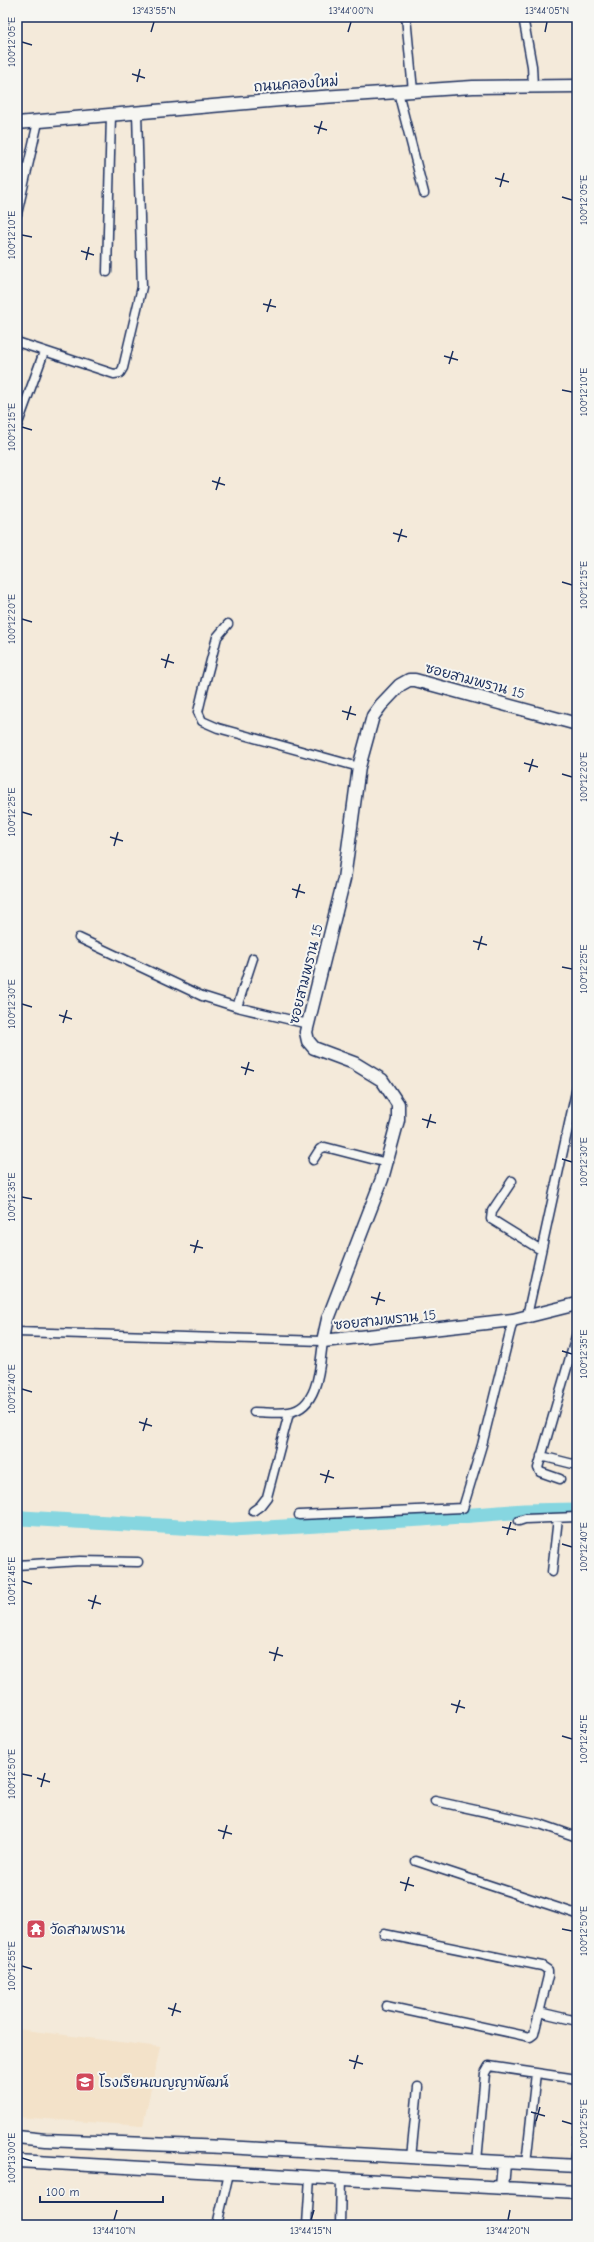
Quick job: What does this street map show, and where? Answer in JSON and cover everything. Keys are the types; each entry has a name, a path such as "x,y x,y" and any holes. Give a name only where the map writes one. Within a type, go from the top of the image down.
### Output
{"street":[{"path":"406,17 413,91"},
{"path":"523,17 532,66 533,81"},
{"name":"ถนนคลองใหม่","path":"17,123 292,99 472,87 533,81 577,86"},
{"path":"398,92 424,193"},
{"path":"17,342 114,374 120,373 123,368 142,287 137,113"},
{"path":"107,272 111,116"},
{"path":"17,214 38,122"},
{"path":"17,426 44,352"},
{"path":"228,624 219,633 213,653 198,712 202,721 218,728 359,767"},
{"name":"ซอยสามพราน 15","path":"577,724 409,680 400,685 373,716 359,767 344,879 306,1032 308,1041 314,1048 354,1063 368,1070 382,1080 398,1104 398,1120 382,1179 328,1319 323,1341 513,1320 577,1304"},
{"path":"79,938 186,990 237,1007 308,1024"},
{"path":"237,1007 253,958"},
{"path":"527,1316 577,1087"},
{"path":"313,1160 320,1150 325,1147 387,1163"},
{"path":"512,1181 492,1211 491,1219 541,1250"},
{"path":"299,1515 463,1508 482,1445 513,1320"},
{"path":"17,1332 323,1341 319,1372 311,1396 296,1410 288,1412 254,1412"},
{"path":"560,1479 540,1472 538,1468 577,1334"},
{"path":"253,1511 260,1506 267,1497 288,1412"},
{"path":"541,1456 573,1464 577,1462"},
{"path":"518,1521 525,1519 577,1517"},
{"path":"552,1572 558,1518"},
{"path":"17,1565 80,1561 138,1562"},
{"path":"434,1801 540,1824 577,1837"},
{"path":"416,1861 577,1914"},
{"path":"384,1934 542,1966 548,1970 548,1976 534,2034 526,2036 386,2006"},
{"path":"539,2012 577,2021"},
{"path":"476,2161 487,2068 577,2079"},
{"path":"526,2164 536,2073"},
{"path":"410,2158 418,2087"},
{"path":"17,2137 45,2140 226,2147 576,2166 577,2138"},
{"path":"17,2161 229,2174 341,2178 577,2192"},
{"path":"502,2188 504,2163"},
{"path":"217,2225 229,2174"},
{"path":"307,2225 310,2177"},
{"path":"340,2225 341,2178"}],"shaded area":[{"name":"โรงเรียนเบญญาพัฒน์","path":"17,2029 160,2047 143,2126 17,2117"}],"waterway":[{"path":"17,1520 22,1518 232,1530 422,1519 524,1511 577,1510"}],"place":[{"name":"วัดสามพราน","path":"36,1929"},
{"name":"โรงเรียนเบญญาพัฒน์","path":"85,2082"}]}
